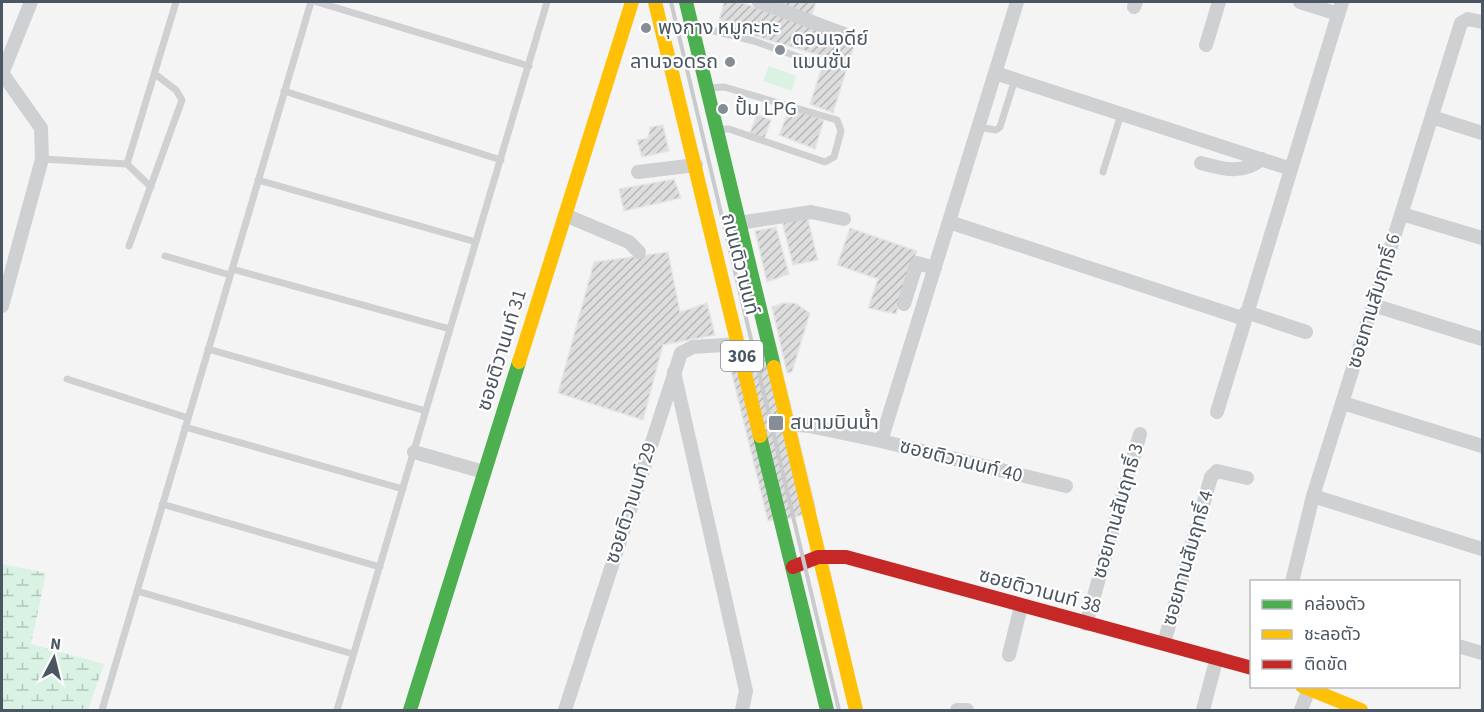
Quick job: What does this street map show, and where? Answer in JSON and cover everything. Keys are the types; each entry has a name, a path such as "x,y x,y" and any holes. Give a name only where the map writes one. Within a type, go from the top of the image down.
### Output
{"main road":[{"name":"ซอยติวานนท์ 31","path":"410,711 632,2"},
{"name":"ถนนติวานนท์","path":"656,2 827,711"},
{"name":"ถนนติวานนท์","path":"686,2 856,711"},
{"path":"793,567 818,557"},
{"name":"ซอยติวานนท์ 38","path":"818,557 846,557 1250,668"},
{"path":"1306,688 1361,711"}],"street":[{"path":"2,306 42,159 41,128 2,73 31,2"},
{"path":"759,2 844,33"},
{"path":"881,441 1017,2"},
{"path":"1206,45 1219,2"},
{"path":"1217,412 1340,8 1300,2"},
{"name":"ซอยทานสัมฤทธิ์ 6","path":"1293,580 1313,496 1461,23 1468,19 1482,22"},
{"path":"995,73 1291,169"},
{"path":"1432,117 1482,133"},
{"path":"1201,163 1239,170 1253,167 1262,159"},
{"path":"638,172 696,165"},
{"path":"740,223 811,212 844,219"},
{"path":"1402,214 1482,238"},
{"path":"565,215 629,242 639,252"},
{"path":"949,222 1306,332"},
{"path":"904,304 917,263 935,268"},
{"path":"1373,305 1482,339"},
{"name":"ซอยติวานนท์ 29","path":"565,711 681,354 686,349 739,344"},
{"path":"674,370 746,691 742,711"},
{"path":"1343,403 1482,446"},
{"name":"ซอยติวานนท์ 40","path":"786,424 809,426 881,441 1066,486"},
{"name":"ซอยทานสัมฤทธิ์ 3","path":"1086,624 1140,434"},
{"path":"414,452 484,472"},
{"name":"ซอยทานสัมฤทธิ์ 4","path":"1164,644 1211,477 1217,471 1246,478"},
{"path":"1313,496 1482,549"},
{"path":"1009,655 1021,606"},
{"path":"1460,647 1482,653"},
{"path":"1203,711 1217,657"},
{"path":"1301,711 1306,688"},
{"path":"957,711 967,711"}],"lane":[{"path":"127,164 176,2"},
{"path":"102,711 311,2"},
{"path":"317,2 529,66"},
{"path":"337,711 547,2"},
{"path":"692,25 754,41 810,62"},
{"path":"129,246 182,100 176,90 155,74"},
{"path":"978,127 996,130 1000,127 1015,79"},
{"path":"707,88 724,87 837,120 841,131 834,157 825,162 729,129 717,129"},
{"path":"284,91 501,160"},
{"path":"1103,171 1121,114"},
{"path":"42,159 127,164 151,186"},
{"path":"258,180 476,242"},
{"path":"165,256 450,329"},
{"path":"208,349 426,411"},
{"path":"67,379 188,418"},
{"path":"185,427 403,489"},
{"path":"162,504 380,567"},
{"path":"137,591 353,654"}],"green space":[{"path":"769,66 796,76 792,91 763,81"},
{"path":"2,564 46,573 31,644 104,664 88,710 2,710"}],"building":[{"name":"ดอนเจดีย์ แมนชั่น","path":"724,2 740,2 855,43 833,113 810,104 825,57 718,25"},
{"path":"782,2 816,2 811,17 781,4"},
{"path":"790,107 824,120 815,149 779,135"},
{"path":"757,114 771,120 764,140 749,135"},
{"path":"663,125 669,151 642,157 637,140 648,138 650,127"},
{"path":"674,179 681,198 624,211 619,189"},
{"path":"807,216 818,260 793,265 782,221"},
{"path":"776,227 789,274 767,282 755,231"},
{"path":"850,228 917,251 896,314 868,308 878,279 837,265"},
{"path":"668,252 680,312 707,303 715,335 663,345 643,420 558,393 594,262"},
{"path":"783,303 795,303 810,313 792,372 787,373 772,307"},
{"name":"สนามบินน้ำ","path":"775,342 816,510 793,518 768,521 727,354 752,344"}],"railway":[{"path":"671,2 839,710"}],"traffic: fast":[{"path":"686,2 774,367"},
{"path":"410,710 519,362"},
{"path":"760,436 827,710"}],"traffic: slow":[{"path":"519,362 632,2"},
{"path":"655,2 760,436"},
{"path":"774,367 856,710"},
{"path":"1307,688 1361,710"}],"traffic: jam":[{"path":"793,567 818,557 846,557 1250,667"}],"place":[{"name":"พุงกาง หมูกะทะ","path":"646,28"},
{"name":"ดอนเจดีย์ แมนชั่น","path":"780,50"},
{"name":"ลานจอดรถ","path":"730,62"},
{"name":"ปั้ม LPG","path":"723,109"},
{"name":"สนามบินน้ำ","path":"776,423"}]}
